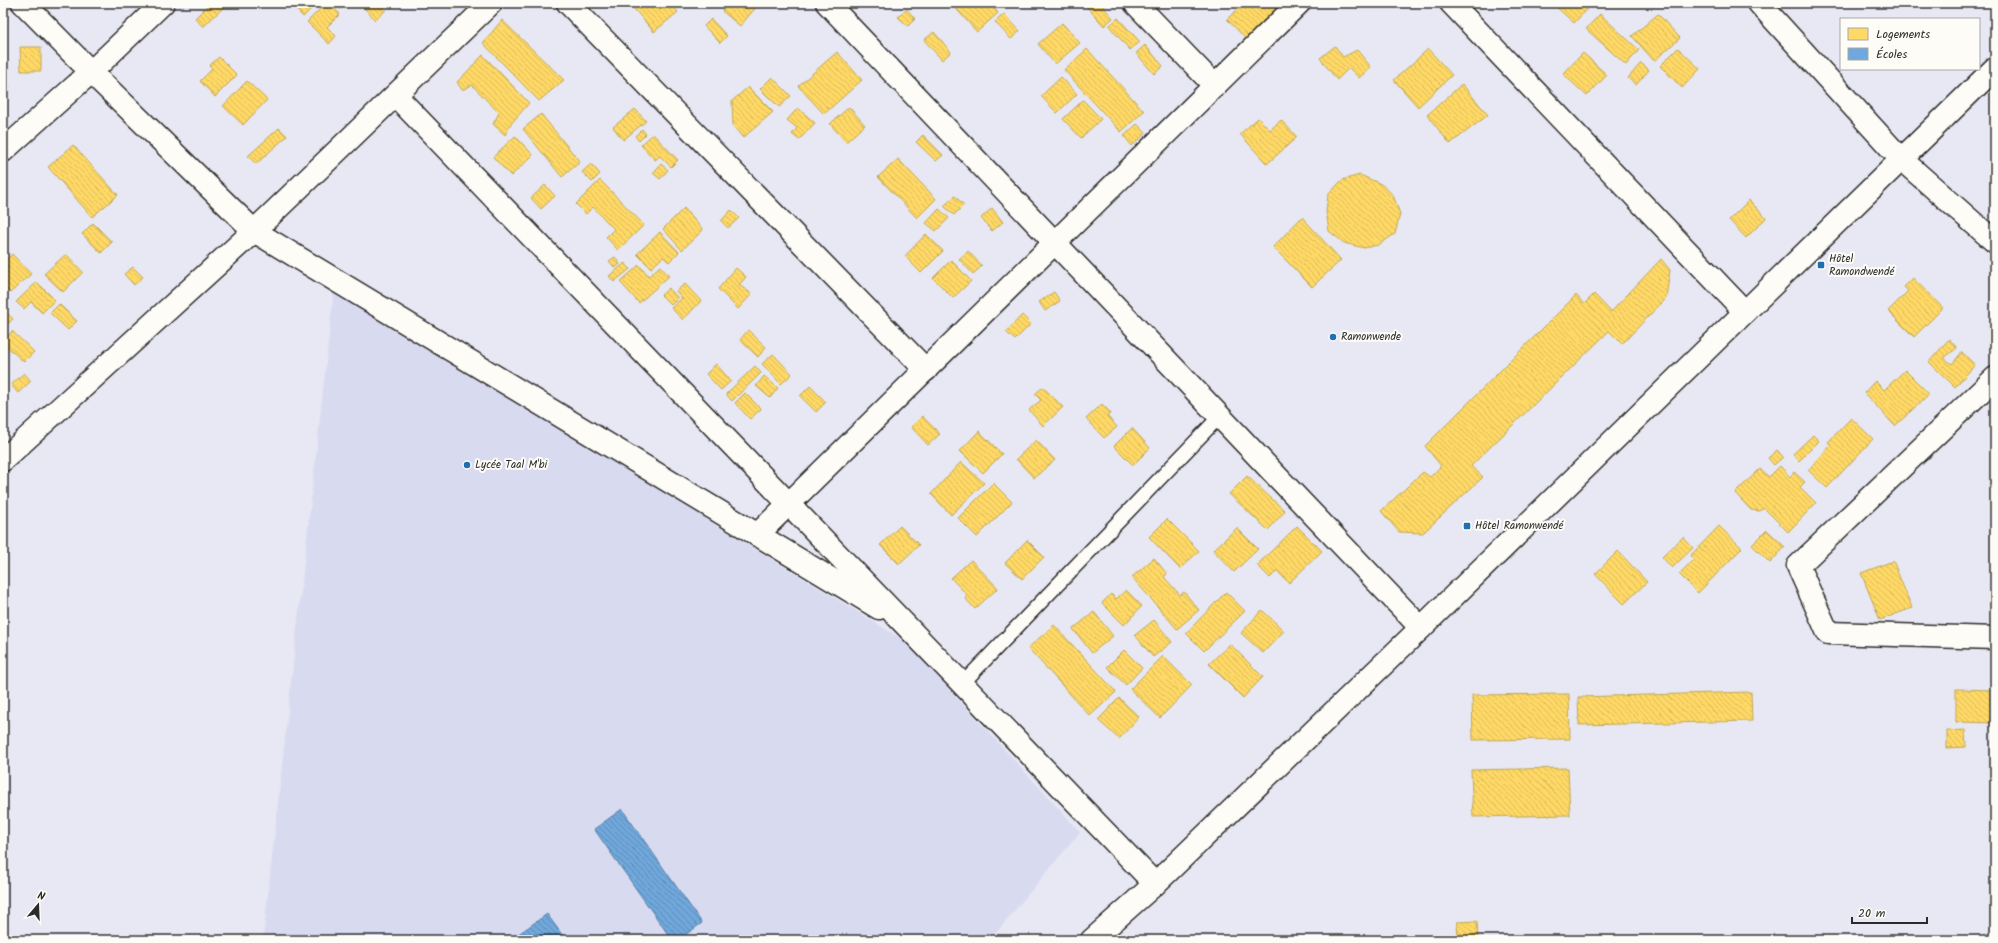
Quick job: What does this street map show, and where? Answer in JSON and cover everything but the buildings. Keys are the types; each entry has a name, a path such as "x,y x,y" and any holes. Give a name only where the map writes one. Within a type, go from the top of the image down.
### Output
{"street":[{"path":"23,3 91,72 254,231 904,623"},
{"path":"3,151 91,72 163,3"},
{"path":"3,460 254,231 491,3"},
{"path":"568,3 926,370"},
{"path":"827,3 1421,628"},
{"path":"1135,3 1215,86"},
{"path":"758,535 1299,3"},
{"path":"1450,3 1745,312"},
{"path":"1759,3 1901,159 1995,242"},
{"path":"1092,940 1155,884 1421,628 1995,68"},
{"path":"396,96 1155,884"},
{"path":"1995,378 1798,566 1828,633 1995,638"}],"lane":[{"path":"962,684 1220,416"}],"shaded area":[{"name":"Lycée Taal M'bi","path":"334,290 905,641 1080,832 990,940 263,940"}],"place":[{"name":"Hôtel Ramondwendé","path":"1821,265"},
{"name":"Ramonwende","path":"1333,337"},
{"name":"Lycée Taal M'bi","path":"467,465"},
{"name":"Hôtel Ramonwendé","path":"1467,526"}]}
